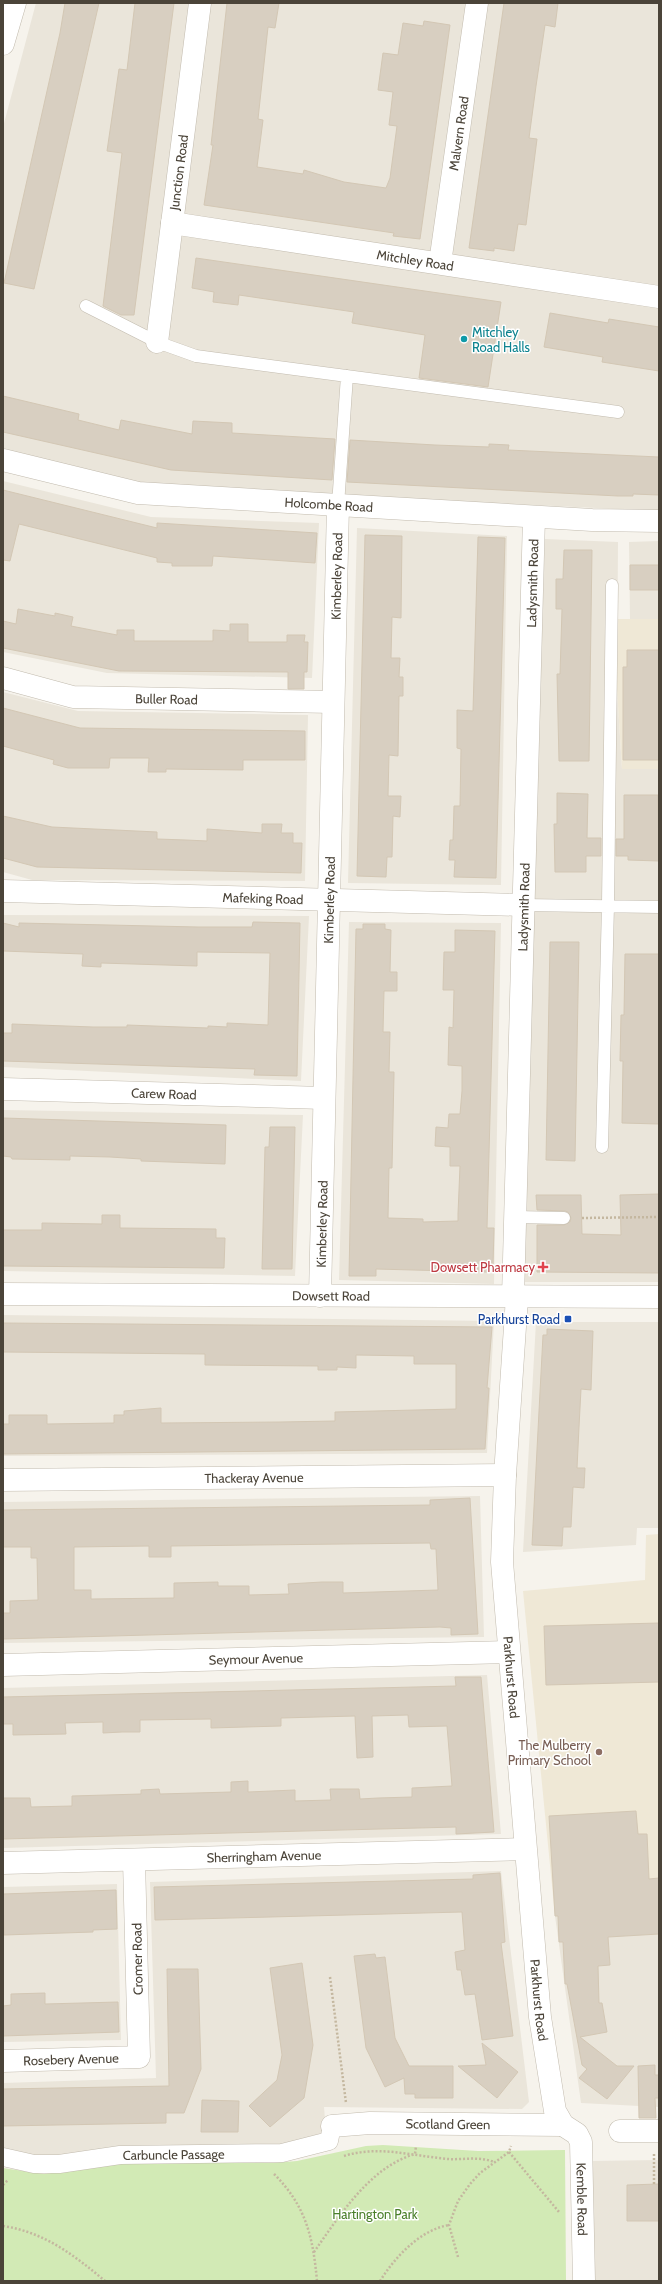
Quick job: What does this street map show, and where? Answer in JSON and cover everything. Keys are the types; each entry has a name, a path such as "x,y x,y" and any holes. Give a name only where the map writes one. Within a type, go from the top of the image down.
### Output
{"street":[{"path":"3,44 15,3"},
{"name":"Junction Road","path":"157,342 200,3"},
{"name":"Malvern Road","path":"440,263 477,3"},
{"name":"Mitchley Road","path":"172,223 659,297"},
{"name":"Holcombe Road","path":"3,460 138,493 534,517 659,521"},
{"name":"Kimberley Road","path":"320,1296 338,505"},
{"name":"Ladysmith Road","path":"515,1297 515,1217 534,517"},
{"name":"Buller Road","path":"3,678 73,697 333,702"},
{"name":"Mafeking Road","path":"3,892 523,905"},
{"name":"Carew Road","path":"3,1089 324,1098"},
{"name":"Dowsett Road","path":"3,1294 659,1297"},
{"name":"Parkhurst Road","path":"515,1297 501,1542 525,1849 540,2017 555,2111 563,2125"},
{"name":"Thackeray Avenue","path":"3,1480 505,1475"},
{"name":"Seymour Avenue","path":"3,1665 509,1652"},
{"name":"Sherringham Avenue","path":"3,1863 525,1849"},
{"name":"Cromer Road","path":"134,1860 139,2057"},
{"name":"Rosebery Avenue","path":"3,2061 139,2057"},
{"name":"Scotland Green","path":"340,2126 563,2125"},
{"name":"Kemble Road","path":"563,2125 577,2134 581,2142 584,2281"},
{"name":"Carbuncle Passage","path":"3,2157 44,2165 134,2154 256,2155 282,2153 329,2141 340,2126"},
{"path":"620,2131 657,2131"}],"lane":[{"path":"86,306 157,342 196,356 618,412"},
{"path":"338,505 347,376"},
{"path":"602,1147 608,905 612,585"},
{"path":"523,905 608,905 659,907"},
{"path":"515,1217 564,1218"}],"path":[{"path":"564,1218 659,1217"},
{"path":"330,1977 340,2126"},
{"path":"654,2184 657,2131"},
{"path":"415,2154 416,2141"},
{"path":"458,2258 449,2225 458,2201 470,2184 494,2162 509,2152 511,2145"},
{"path":"339,2158 366,2152 415,2154 447,2158 486,2159 494,2162"},
{"path":"509,2152 560,2213 564,2215"},
{"path":"314,2252 337,2218 362,2190 393,2163 415,2154"},
{"path":"256,2155 290,2192 300,2206 314,2252 317,2281"},
{"path":"269,2170 278,2170"},
{"path":"380,2281 410,2245 430,2232 449,2225"},
{"path":"3,2226 28,2230 51,2241 105,2281"}],"shaded area":[{"path":"36,3 659,3 659,511 135,486 3,451 3,127"},
{"path":"3,481 151,517 319,523 312,678 107,673 3,652"},
{"path":"357,528 507,536 501,885 348,883"},
{"path":"545,539 618,542 617,689 622,769 659,769 659,1282 521,1282"},
{"path":"659,541 659,619 630,619 629,542"},
{"path":"618,619 659,619 659,769 622,769 617,689"},
{"path":"3,692 78,711 308,715 305,881 32,880 3,872"},
{"path":"3,915 309,916 301,1081 3,1067"},
{"path":"349,922 501,923 494,1284 339,1280"},
{"path":"3,1110 303,1115 295,1276 3,1271"},
{"path":"3,1315 494,1321 487,1453 3,1456"},
{"path":"536,1322 659,1322 659,1528 637,1528 636,1545 523,1552"},
{"path":"480,1496 484,1637 3,1643 3,1502"},
{"name":"The Mulberry Primary School","path":"659,1534 659,1934 642,1935 641,1930 605,1913 555,1916 523,1591 645,1580 646,1535"},
{"path":"487,1675 501,1834 3,1848 3,1688"},
{"path":"501,1871 529,2102 522,2109 324,2107 326,2131 292,2144 42,2159 3,2149 3,2083 156,2078 150,1882"},
{"path":"117,1884 121,2040 3,2042 3,1887"},
{"path":"606,1913 641,1930 642,1935 659,1934 659,2107 581,2103 555,1916"},
{"path":"659,2160 659,2281 590,2281 590,2161"}],"green space":[{"name":"Hartington Park","path":"383,2145 478,2151 565,2150 566,2281 3,2281 3,2168 44,2174 135,2162 273,2163 297,2161 366,2146"}],"building":[{"path":"65,3 99,3 34,289 4,283 60,33"},
{"path":"135,3 174,3 134,315 121,315 103,306 122,153 107,151 119,69 127,70"},
{"path":"227,3 279,3 275,28 268,27 258,119 263,120 257,167 303,174 304,170 344,182 386,188 390,178 397,126 389,125 393,92 378,90 383,53 398,55 403,23 423,26 424,21 450,25 420,239 393,236 394,233 204,205 213,145 211,145"},
{"path":"504,3 558,3 555,27 545,25 536,86 529,138 537,139 526,225 518,224 514,251 494,248 494,251 469,248"},
{"path":"196,258 501,302 488,387 419,378 425,335 352,323 354,312 239,295 238,305 213,302 214,292 192,288"},
{"path":"550,313 608,323 609,319 659,327 659,371 602,362 603,357 544,347"},
{"path":"3,396 79,414 78,420 119,430 121,420 192,434 193,421 232,423 232,433 335,439 332,480 171,470 3,432"},
{"path":"350,440 489,447 489,444 509,445 508,450 659,457 659,495 633,494 633,496 618,496 347,482"},
{"path":"3,490 157,528 157,523 317,533 315,563 213,556 212,566 172,566 172,563 157,562 157,558 19,524 10,561 3,560"},
{"path":"365,535 402,536 401,618 392,617 391,658 400,658 399,677 403,677 403,696 399,696 398,756 389,755 388,796 401,796 400,817 393,816 392,857 387,857 386,877 357,876"},
{"path":"478,537 505,538 496,878 454,877 455,860 449,860 450,840 453,840 454,806 460,806 461,749 457,748 457,710 473,711"},
{"path":"564,550 592,550 589,761 559,761 557,674 560,674 562,609 556,609 556,579 563,579"},
{"path":"630,565 659,565 659,590 630,590"},
{"path":"18,609 55,616 55,613 73,617 71,626 117,635 117,630 134,630 134,641 213,641 213,630 230,631 230,624 248,624 248,642 287,642 287,635 305,635 304,642 308,642 307,672 304,672 304,689 288,689 288,672 119,671 3,648 3,621 16,624"},
{"path":"627,650 659,650 659,760 623,760 623,667 627,667"},
{"path":"3,708 80,728 305,731 305,760 243,760 243,770 166,769 166,772 148,772 149,758 110,758 109,768 68,768 53,764 54,760 3,746"},
{"path":"557,793 588,794 587,838 601,838 601,856 586,856 586,872 555,872 554,824 557,824"},
{"path":"624,795 658,795 659,861 628,860 628,856 616,856 616,839 624,839"},
{"path":"3,816 52,827 157,832 157,839 207,841 207,829 262,833 262,824 282,824 281,833 293,833 293,843 302,843 301,873 37,867 3,858"},
{"path":"253,922 300,923 297,1076 254,1075 255,1069 3,1061 3,1033 12,1033 12,1024 93,1027 127,1027 127,1025 208,1028 208,1026 227,1027 227,1023 268,1025 270,953 197,952 197,966 101,963 101,967 82,966 83,954 3,951 3,923 19,927 19,923 252,927"},
{"path":"363,924 385,924 385,929 391,930 390,972 397,972 397,991 384,991 383,1032 390,1032 389,1072 394,1072 392,1168 389,1168 388,1218 423,1219 423,1222 458,1221 460,1166 450,1166 450,1147 435,1146 436,1127 448,1128 449,1114 460,1114 462,1091 462,1066 448,1065 449,1027 453,1028 454,990 443,990 444,952 455,952 455,930 495,931 487,1228 494,1228 493,1266 487,1272 376,1269 376,1276 349,1276 356,929 363,929"},
{"path":"550,942 579,942 575,1161 546,1160"},
{"path":"625,954 659,954 659,1124 622,1123 623,1061 620,1061 621,1015 624,1015"},
{"path":"3,1118 226,1125 225,1164 141,1161 141,1159 70,1156 70,1160 12,1159 11,1157 3,1156"},
{"path":"270,1127 295,1127 292,1269 262,1269 265,1147 269,1147"},
{"path":"659,1194 659,1273 537,1272 537,1225 564,1225 570,1222 571,1218 568,1212 565,1211 537,1210 536,1195 581,1195 582,1234 621,1235 620,1195"},
{"path":"102,1215 120,1215 120,1228 216,1229 216,1238 225,1238 224,1268 3,1266 3,1230 42,1230 42,1223 102,1224"},
{"path":"3,1323 492,1327 487,1388 489,1388 485,1449 3,1454 3,1424 9,1424 9,1415 47,1415 47,1424 114,1423 114,1415 124,1415 124,1411 161,1408 161,1423 280,1422 335,1421 335,1412 456,1409 456,1364 414,1364 414,1356 356,1355 356,1368 337,1367 337,1370 318,1370 318,1366 205,1365 205,1354 3,1352"},
{"path":"547,1329 593,1331 591,1390 581,1389 577,1468 585,1468 584,1488 573,1487 571,1527 563,1527 562,1546 532,1545 543,1335 547,1335"},
{"path":"470,1498 478,1634 451,1635 451,1628 440,1627 3,1639 3,1613 10,1613 10,1601 38,1600 37,1558 31,1558 31,1547 3,1547 3,1510 430,1505 430,1500","holes":["430,1543 431,1549 436,1549 438,1590 343,1593 343,1582 322,1582 288,1584 289,1594 249,1595 249,1586 218,1586 218,1582 174,1583 174,1598 91,1599 91,1590 74,1590 74,1547 149,1546 149,1557 171,1557 171,1546"]},
{"path":"659,1623 659,1682 546,1685 544,1626"},
{"path":"455,1677 481,1677 494,1832 456,1834 456,1827 3,1839 3,1798 30,1798 31,1807 72,1806 72,1796 141,1794 141,1790 159,1789 160,1794 231,1792 231,1782 248,1781 248,1792 295,1790 295,1801 331,1800 330,1789 359,1789 360,1799 412,1797 412,1788 452,1786 447,1726 409,1727 408,1715 372,1716 373,1757 357,1758 355,1716 281,1718 281,1726 211,1728 211,1719 140,1720 140,1732 103,1733 103,1722 65,1723 66,1734 13,1735 13,1724 3,1724 3,1697 456,1686"},
{"path":"636,1811 638,1834 647,1834 649,1879 659,1878 659,1934 608,1937 610,1965 598,1966 599,2003 602,2003 607,2032 580,2037 617,2066 634,2066 607,2099 579,2078 587,2069 582,2065 567,1984 565,1984 563,1942 559,1942 558,1916 555,1916 549,1816"},
{"path":"500,1873 505,1942 501,1943 513,2036 482,2040 475,1994 465,1995 461,1970 457,1970 455,1952 465,1950 462,1912 155,1920 154,1887 473,1879 473,1875"},
{"path":"116,1890 117,1929 93,1930 93,1932 4,1935 3,1894"},
{"path":"375,1954 376,1958 385,1957 395,2038 409,2066 453,2066 453,2098 415,2098 415,2094 405,2094 404,2078 385,2087 366,2048 354,1956"},
{"path":"302,1963 313,2045 304,2098 270,2127 249,2106 277,2080 282,2055 270,1968"},
{"path":"167,1969 198,1969 201,2069 184,2113 166,2113 166,2123 3,2126 3,2089 169,2086"},
{"path":"45,1993 45,2004 118,2002 119,2032 3,2036 3,2006 11,2005 11,1994"},
{"path":"482,2043 518,2072 497,2098 458,2066 486,2065"},
{"path":"655,2065 655,2075 659,2075 659,2098 655,2098 656,2118 639,2118 638,2066"},
{"path":"202,2100 239,2101 238,2132 201,2132"},
{"path":"659,2184 659,2221 627,2221 627,2185"}],"place":[{"name":"Mitchley Road Halls","path":"464,339"},
{"name":"Dowsett Pharmacy","path":"543,1267"},
{"name":"Parkhurst Road","path":"568,1319"},
{"name":"The Mulberry Primary School","path":"599,1752"}]}
